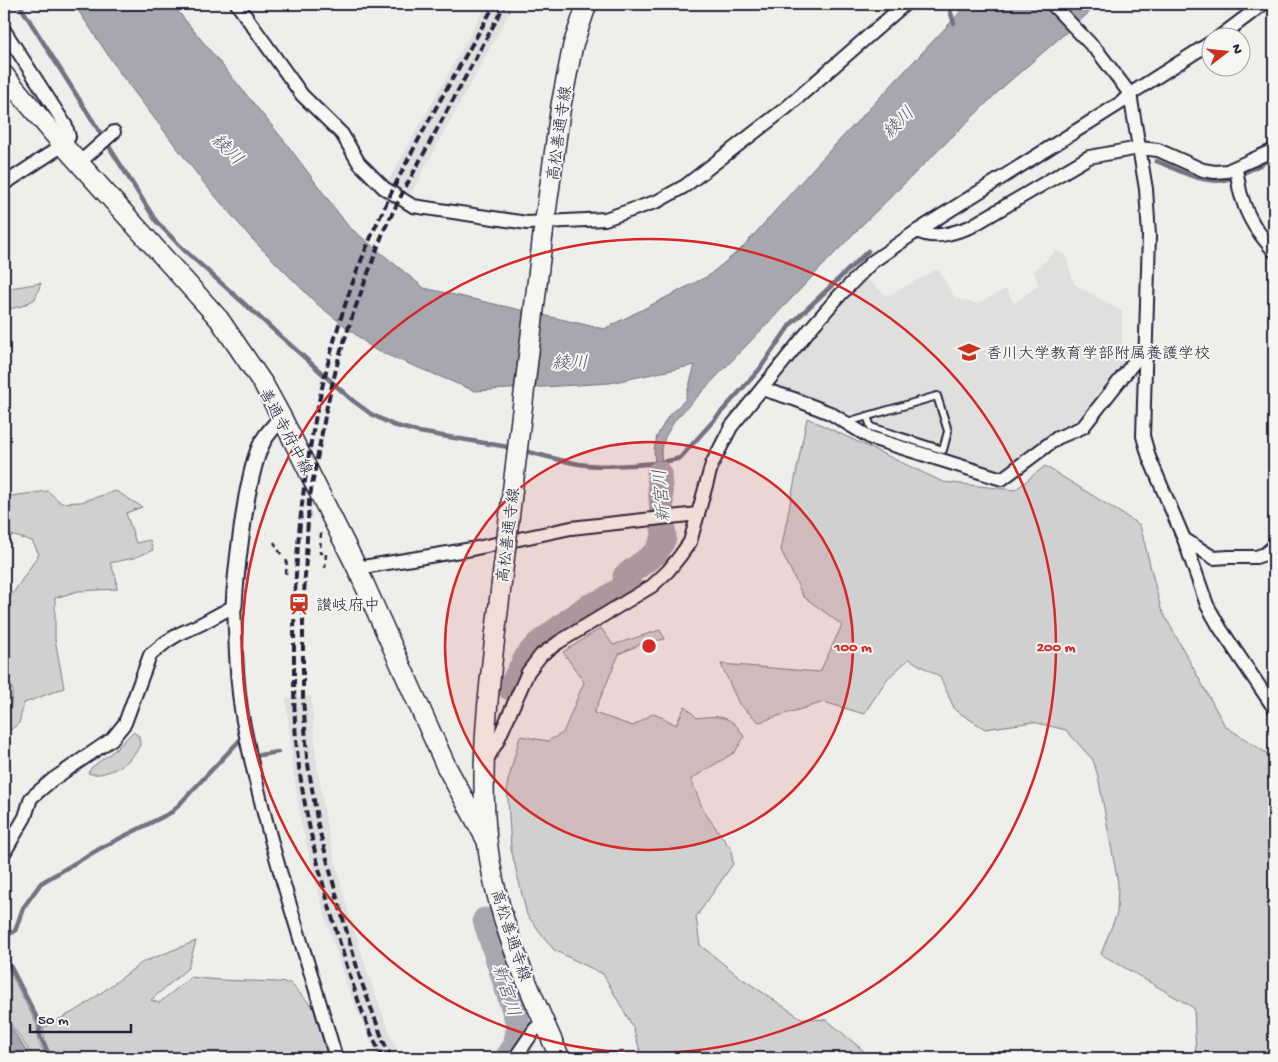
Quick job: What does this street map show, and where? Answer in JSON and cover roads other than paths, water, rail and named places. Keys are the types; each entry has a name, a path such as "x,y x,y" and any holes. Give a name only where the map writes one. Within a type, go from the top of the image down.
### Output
{"main road":[{"name":"高松善通寺線","path":"560,1058 518,960 493,876 487,841 483,767 501,587 544,228 562,97 573,45 586,4"},
{"name":"善通寺府中線","path":"4,75 63,145 219,319 264,385 357,568 451,776 487,841"},
{"path":"451,776 456,779 463,779 474,775 483,767"}],"street":[{"path":"237,4 302,94 342,134 359,163 384,188 413,206 527,223 544,228 605,220 658,201 685,186 786,108 905,4"},
{"path":"1052,4 1099,53 1130,94 1146,189 1149,236 1147,356 1143,436 1149,457 1184,539 1206,605 1274,708"},
{"path":"1231,28 1263,4"},
{"path":"4,30 66,126 69,137 63,145 4,184"},
{"path":"483,767 497,742 528,672 541,655 652,586 668,571 690,542 712,464 730,427 810,329 872,262 917,231 1122,102 1130,94 1200,48"},
{"path":"79,163 107,138"},
{"path":"917,231 927,236 955,233 970,228 1089,157 1139,148 1158,150 1203,170 1237,173 1274,150"},
{"path":"1237,173 1241,196 1248,215 1256,230 1274,251"},
{"path":"762,388 830,413 878,441 913,450 1002,479 1057,438 1082,427 1139,356 1147,356"},
{"path":"282,418 271,428 262,442 252,473 240,537 234,606 238,683 246,738 268,828 336,1058"},
{"path":"357,568 472,549 571,528 698,514"},
{"path":"1184,539 1214,558 1229,556 1256,557 1265,554 1274,546"},
{"path":"4,853 25,817 31,798 52,780 112,739 125,722 150,655 179,634 234,606"},
{"path":"515,1058 535,1029 544,1021"}],"lane":[{"path":"845,423 867,416 937,396 948,431 943,450 871,427 867,416"}],"water":[{"name":"綾川","path":"74,4 172,4 286,143 348,226 424,288 604,329 708,276 742,248 818,163 968,4 1099,4 1003,87 859,228 675,420 665,437 661,451 664,506 658,506 654,450 657,436 669,415 685,400 695,365 610,383 475,391 375,350 317,304 252,239 204,183 122,76"},
{"path":"4,1017 31,1058 4,1058"}],"waterway":[{"path":"19,4 156,221 183,249 352,400 371,414 393,425 419,432 514,448"},
{"path":"946,4 949,7 954,23"},
{"path":"1156,161 1189,175 1215,181 1237,176 1274,158"},
{"path":"521,450 589,465 644,464 680,458 759,370 790,325 868,251"},
{"name":"新宮川","path":"510,688 527,656 538,644 587,607 604,600 629,584 625,576 656,553 664,538 659,473"},
{"path":"4,937 15,931 23,908 41,883 99,849 172,812 239,741 245,753"},
{"path":"254,756 278,752"},
{"name":"新宮川","path":"485,920 519,1026 515,1046 507,1058"},
{"path":"4,954 40,1024 40,1036 50,1058"}],"railway":[{"path":"383,1058 362,1010 335,927 323,886 304,802 298,759 294,696 295,609 301,509 317,410 328,361 342,313 359,266 405,165 495,4"},
{"path":"392,1058 384,1043 360,978 338,901 318,825 307,758 303,697 303,614 309,501 327,406 339,357 384,230 505,4"}],"place":[{"name":"香川大学教育学部附属養護学校","path":"969,352"},
{"name":"讃岐府中","path":"299,604"}]}
